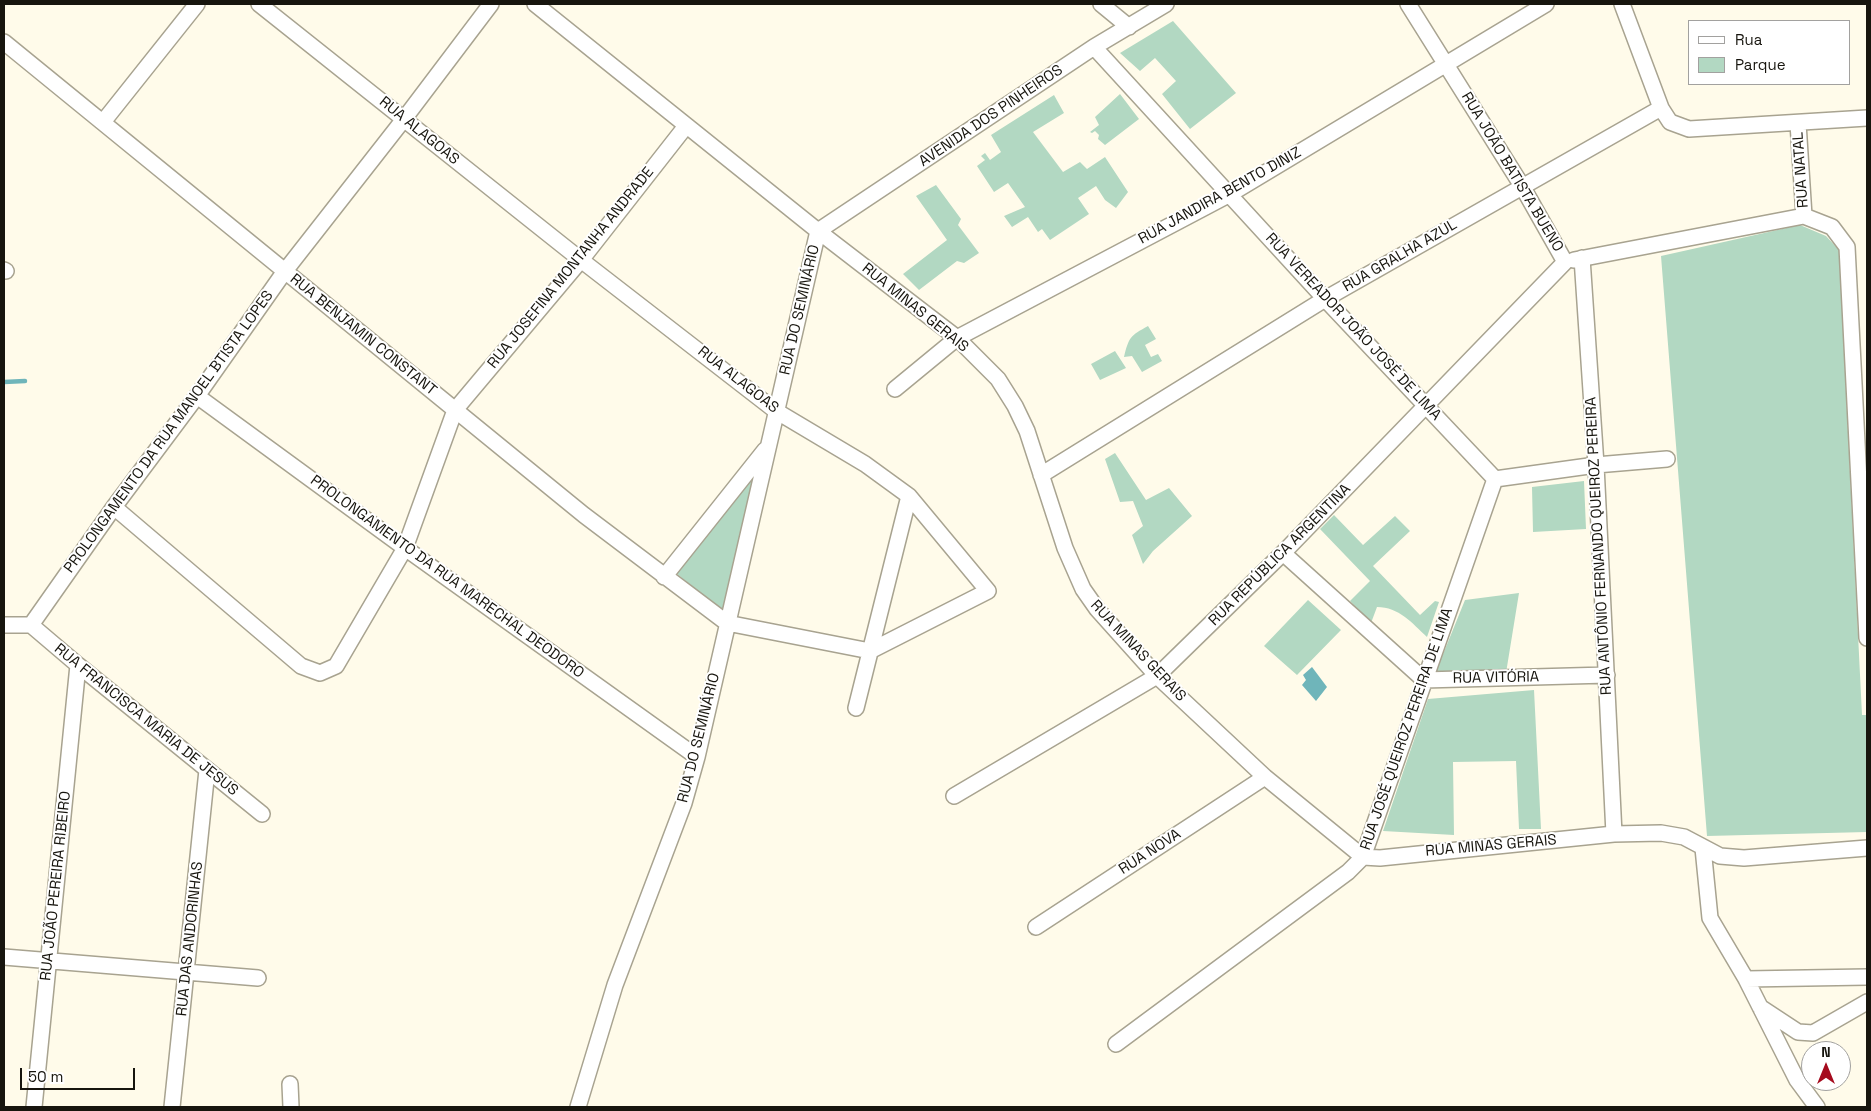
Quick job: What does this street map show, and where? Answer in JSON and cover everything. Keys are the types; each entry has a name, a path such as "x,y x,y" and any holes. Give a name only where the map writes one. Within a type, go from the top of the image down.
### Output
{"street":[{"path":"103,122 197,4"},
{"name":"RUA ALAGOAS","path":"259,4 581,260 776,411 864,464 909,496 988,591 870,651"},
{"name":"PROLONGAMENTO DA RUA MANOEL BTISTA LOPES","path":"31,625 285,271 492,4"},
{"name":"RUA MINAS GERAIS","path":"535,4 818,231 957,338 998,379 1015,406 1027,431 1064,548 1083,589 1097,609 1157,676 1264,777 1363,857 1380,858 1614,834 1661,833 1684,837 1720,856 1744,858 1867,848"},
{"path":"1101,4 1129,27"},
{"name":"AVENIDA DOS PINHEIROS","path":"818,231 1094,47 1166,4"},
{"name":"RUA JOÃO BATISTA BUENO","path":"1408,4 1522,186 1565,262 1804,216"},
{"name":"RUA JANDIRA BENTO DINIZ","path":"895,389 957,338 1230,194 1546,4"},
{"path":"1622,4 1661,108 1670,122 1689,129 1867,118"},
{"name":"RUA BENJAMIN CONSTANT","path":"4,42 584,515 727,623"},
{"name":"RUA VEREADOR JOÃO JOSÉ DE LIMA","path":"1094,47 1495,479"},
{"name":"RUA GRALHA AZUL","path":"1041,475 1325,298 1661,108"},
{"name":"RUA NATAL","path":"1798,123 1804,216"},
{"name":"RUA JOSEFINA MONTANHA ANDRADE","path":"455,410 581,260 686,126"},
{"path":"1804,216 1832,227 1847,247 1862,434 1867,638"},
{"name":"RUA DO SEMINÁRIO","path":"578,1107 615,985 684,804 697,757 818,231"},
{"name":"RUA ANTÔNIO FERNANDO QUEIROZ PEREIRA","path":"1582,258 1596,465 1614,834"},
{"name":"RUA REPÚBLICA ARGENTINA","path":"954,796 1157,676 1283,553 1565,262"},
{"name":"PROLONGAMENTO DA RUA MARECHAL DEODORO","path":"197,396 697,757"},
{"path":"114,507 301,666 320,673 336,666 405,548 455,410"},
{"name":"RUA DO SEMINÁRIO","path":"664,577 768,447"},
{"path":"1495,479 1596,465 1667,459"},
{"name":"RUA JOSÉ QUEIROZ PEREIRA DE LIMA","path":"1116,1044 1348,872 1363,857 1495,479"},
{"path":"856,708 909,496"},
{"path":"1283,553 1424,680"},
{"path":"727,623 870,651"},
{"path":"4,625 31,625"},
{"name":"RUA FRANCISCA MARIA DE JESUS","path":"31,625 262,814"},
{"name":"RUA JOÃO PEREIRA RIBEIRO","path":"34,1107 78,665"},
{"name":"RUA VITÓRIA","path":"1424,680 1606,676"},
{"name":"RUA DAS ANDORINHAS","path":"172,1107 207,770"},
{"name":"RUA NOVA","path":"1036,927 1264,777"},
{"path":"1703,848 1710,918 1746,979 1797,1080 1817,1107"},
{"path":"4,957 258,978"},
{"path":"1746,979 1867,977"},
{"path":"1759,1006 1798,1032 1813,1033 1867,1002"},
{"path":"290,1084 291,1107"}],"green space":[{"path":"1173,21 1236,93 1190,129 1162,94 1176,81 1155,58 1140,71 1120,53"},
{"path":"1120,94 1139,119 1105,145 1098,139 1099,135 1095,131 1090,132 1099,125 1095,117"},
{"path":"1054,95 1064,113 1033,132 1063,172 1080,162 1087,169 1105,157 1128,192 1116,208 1105,200 1096,186 1078,198 1089,214 1050,240 1042,229 1038,232 1028,217 1012,227 1004,216 1025,207 1008,183 994,192 977,166 985,160 981,156 985,153 990,160 1001,152 991,135"},
{"path":"936,185 961,219 958,225 979,253 964,263 957,261 919,290 903,274 947,240 916,196"},
{"path":"1800,225 1826,236 1839,250 1862,715 1867,715 1867,832 1707,836 1661,256"},
{"path":"1148,326 1156,339 1145,345 1151,357 1158,354 1162,361 1142,372 1132,356 1124,357 1131,338"},
{"path":"1115,351 1126,368 1100,380 1091,364"},
{"path":"1115,453 1146,500 1169,488 1192,516 1153,551 1143,564 1132,535 1143,526 1133,501 1120,502 1105,459"},
{"path":"759,466 725,613 676,573"},
{"path":"1584,481 1586,529 1533,532 1532,487"},
{"path":"1334,515 1363,545 1395,516 1410,531 1373,566 1420,615 1435,601 1439,602 1427,637 1405,617 1385,608 1377,607 1371,623 1350,601 1370,581 1320,529"},
{"path":"1519,593 1506,673 1435,674 1465,600"},
{"path":"1308,600 1341,630 1297,675 1264,646"},
{"path":"1534,690 1541,829 1519,829 1516,761 1453,762 1454,835 1383,831 1428,699"}],"water":[{"path":"1312,667 1327,687 1316,701 1302,685 1306,680 1303,675"}],"waterway":[{"path":"4,382 25,381"}]}
